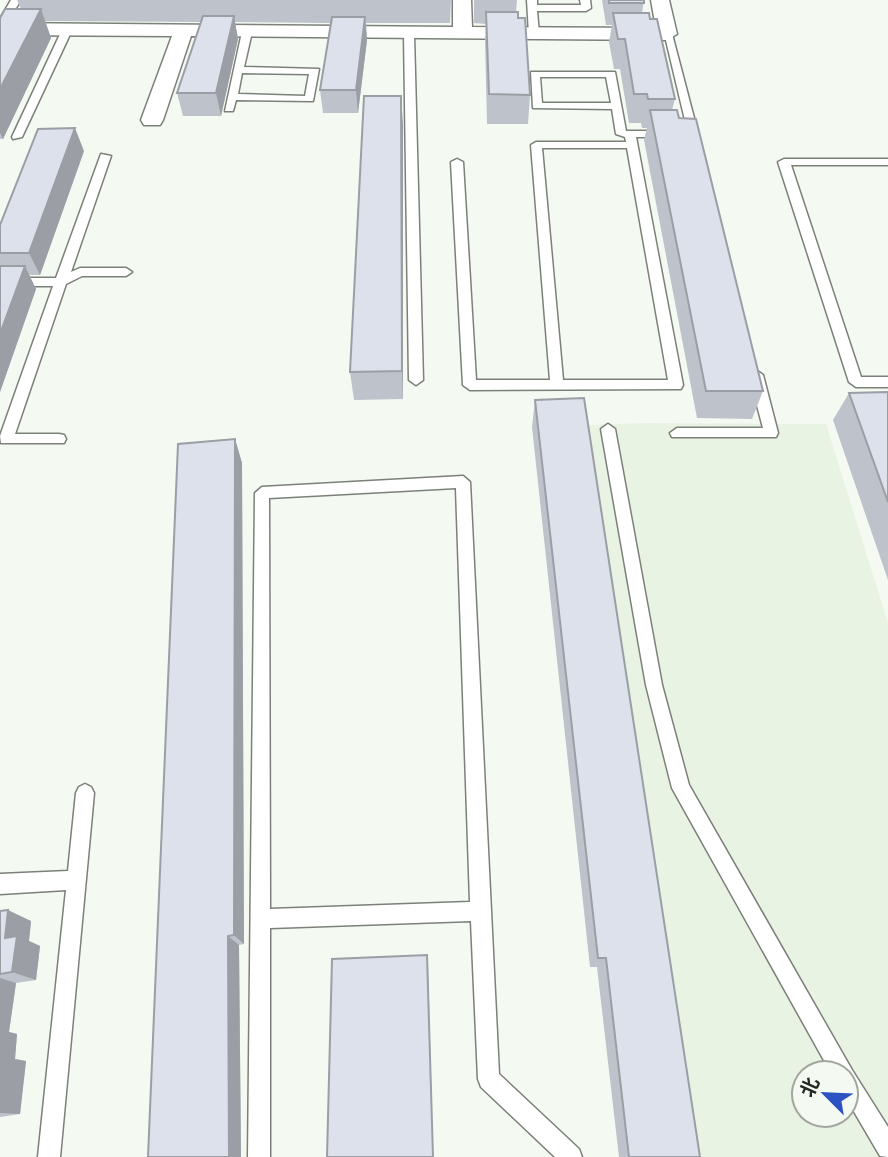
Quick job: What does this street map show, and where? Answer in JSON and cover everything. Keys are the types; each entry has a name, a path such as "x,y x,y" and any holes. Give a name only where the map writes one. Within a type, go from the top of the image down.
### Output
{"street":[{"path":"462,0 463,34"},
{"path":"0,28 183,32 667,34 660,0"},
{"path":"152,120 183,32"}],"lane":[{"path":"534,34 532,4 586,8 585,0"},
{"path":"0,8 14,4"},
{"path":"0,28 14,4"},
{"path":"17,137 67,30"},
{"path":"229,109 247,32"},
{"path":"409,34 416,380"},
{"path":"557,385 536,145 631,140 695,141 667,34"},
{"path":"232,97 309,99 315,71 238,71"},
{"path":"457,162 470,385 676,385 631,140 621,134 617,106 611,74 534,74 537,106 617,106"},
{"path":"59,439 6,439 105,156"},
{"path":"888,162 784,162 856,382 888,382"},
{"path":"0,282 61,282 80,272 126,272"},
{"path":"677,433 771,433 754,368"},
{"path":"608,429 654,685 681,788 835,1059"},
{"path":"259,1157 262,493 463,482 489,1079 570,1157"},
{"path":"48,1157 85,793"},
{"path":"0,884 76,880"},
{"path":"259,919 480,911"},
{"path":"860,1101 888,1148"}],"shaded area":[{"path":"826,424 888,623 888,1157 672,1157 589,425"}],"building":[{"path":"609,0 644,0 644,3 609,3"},
{"path":"5,9 41,9 0,89 0,18"},
{"path":"486,12 518,12 518,18 525,18 530,95 489,94"},
{"path":"613,13 649,13 650,19 657,19 675,99 648,99 647,94 634,94 625,39 618,39"},
{"path":"203,16 234,16 216,93 177,93"},
{"path":"332,17 365,17 356,90 320,90"},
{"path":"364,96 401,96 402,371 350,372"},
{"path":"650,110 677,110 679,118 696,119 763,391 706,391"},
{"path":"75,128 29,253 0,253 0,225 38,129"},
{"path":"0,266 25,266 0,334"},
{"path":"888,392 888,502 849,393"},
{"path":"584,398 700,1157 629,1157 606,958 598,958 535,400"},
{"path":"235,439 234,935 228,936 229,1157 148,1157 178,444"},
{"path":"8,910 5,938 17,936 12,972 0,974 0,911"},
{"path":"427,955 433,1157 327,1157 332,959"}]}
